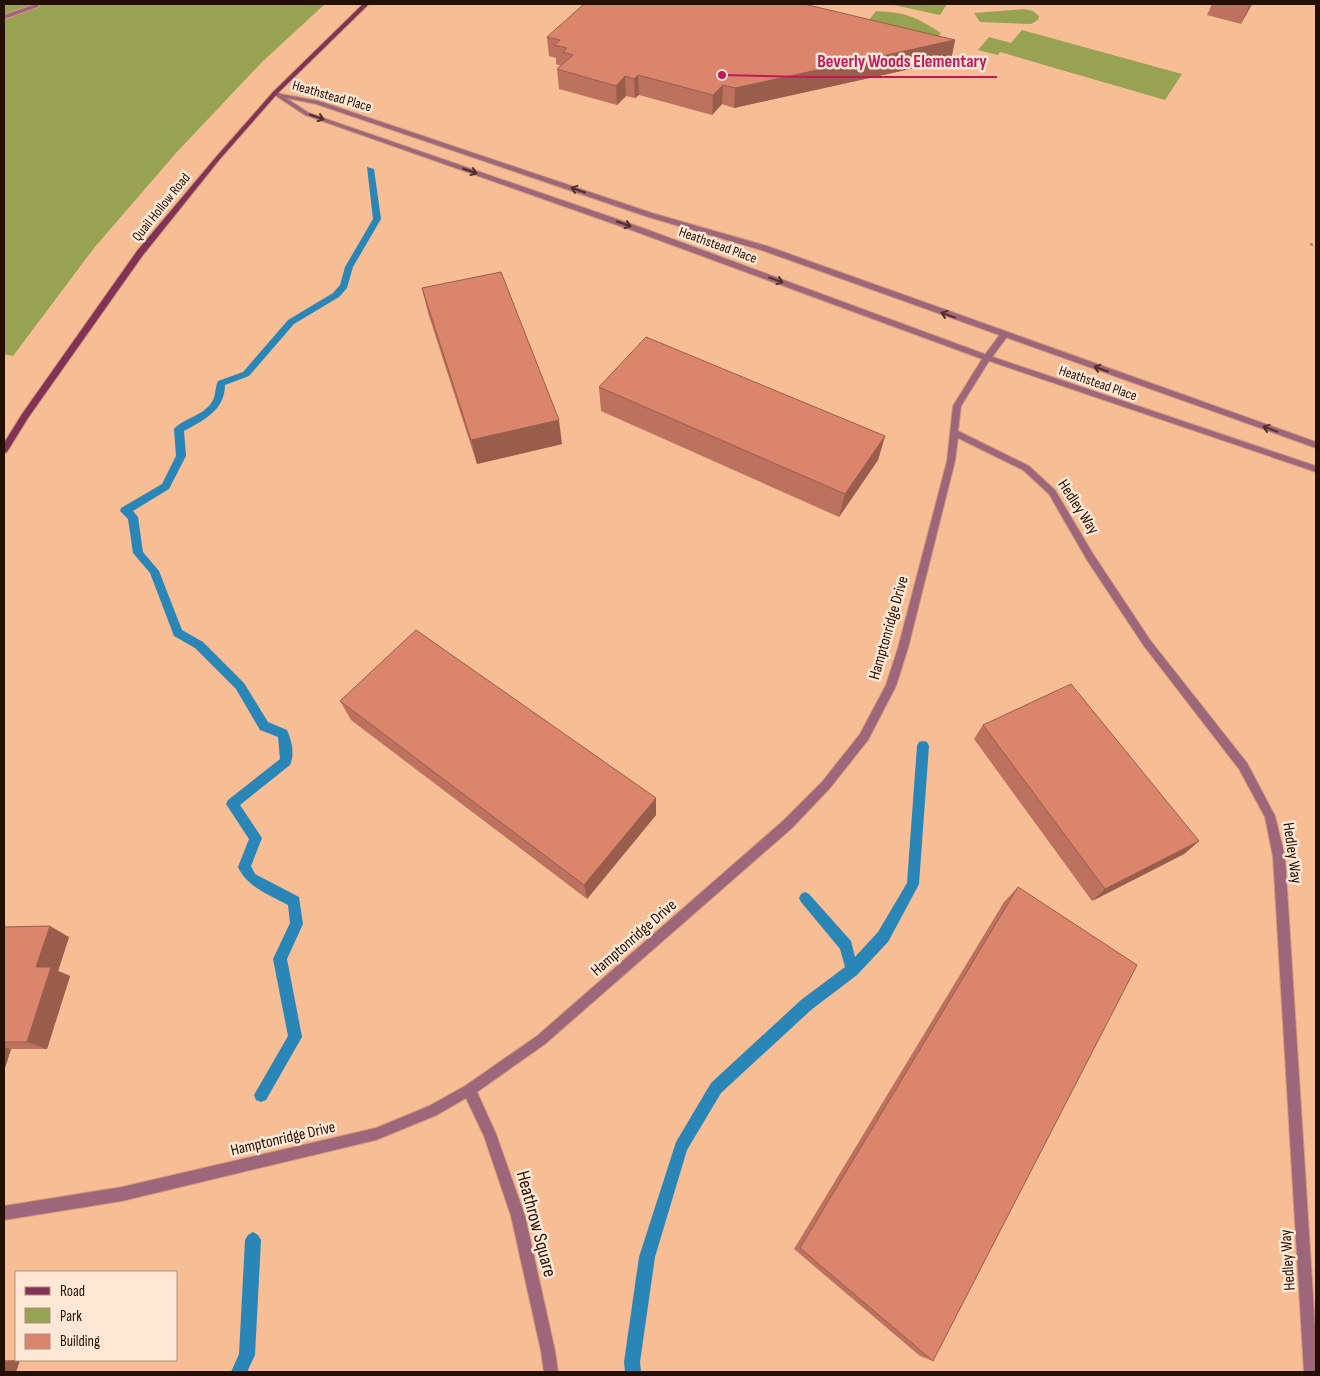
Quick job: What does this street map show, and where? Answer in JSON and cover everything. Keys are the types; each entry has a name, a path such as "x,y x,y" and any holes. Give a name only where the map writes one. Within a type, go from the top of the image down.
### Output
{"main road":[{"name":"Quail Hollow Road","path":"4,450 25,416 140,253 218,158 275,93 366,4"}],"street":[{"path":"4,17 36,6"},
{"name":"Heathstead Place","path":"275,93 317,102 650,215 764,248 1316,446"},
{"name":"Heathstead Place","path":"275,93 307,114 637,229 987,358 1316,469"},
{"name":"Hamptonridge Drive","path":"4,1213 122,1194 376,1134 432,1111 469,1090 541,1040 788,824 826,785 864,737 891,686 903,648 951,461 957,406 1004,335"},
{"name":"Hedley Way","path":"953,432 1026,468 1052,492 1090,557 1146,643 1243,766 1270,816 1279,857 1311,1372"},
{"name":"Heathrow Square","path":"469,1090 490,1134 518,1216 551,1372"}],"path":[{"path":"1310,244 1316,246"}],"green space":[{"path":"4,4 325,4 262,62 176,153 94,248 13,356 4,354"},
{"path":"889,4 947,4 940,15"},
{"path":"1024,9 1033,11 1039,16 1038,20 1031,24 980,22 974,13"},
{"path":"876,11 910,16 941,33 932,46 863,28"},
{"path":"1022,30 1182,74 1165,100 1000,52 998,55 978,50 989,37 1011,43"}],"building":[{"path":"584,4 804,4 955,40 735,88 723,85 713,95 638,75 634,79 625,76 616,86 557,69 573,55 563,52 567,48 554,45 560,40 547,37"},
{"path":"501,272 559,420 471,440 422,288"},
{"path":"646,337 885,436 845,494 599,387"},
{"path":"416,630 656,798 584,885 340,701"},
{"path":"1071,684 1199,841 1105,889 983,725"},
{"path":"1018,887 1137,965 933,1361 800,1248"},
{"path":"50,926 36,967 51,967 27,1042 4,1042 4,927"}],"waterway":[{"path":"261,1095 295,1037 280,959 297,924 294,901 251,878 244,867 256,838 232,804 286,761 286,742 283,734 264,726 240,686 199,645 178,633 154,571 138,553 133,517 125,511 166,486 181,456 179,429 202,417 214,407 221,392 221,383 246,374 291,322 336,295 344,286 349,267 377,219 370,169"},
{"path":"852,970 883,937 913,884 923,746"},
{"path":"805,898 846,946 852,970"},
{"path":"633,1372 632,1362 647,1257 681,1147 716,1088 806,1005 852,970"},
{"path":"239,1372 247,1355 253,1240"}],"place":[{"name":"Beverly Woods Elementary","path":"722,75"}]}
